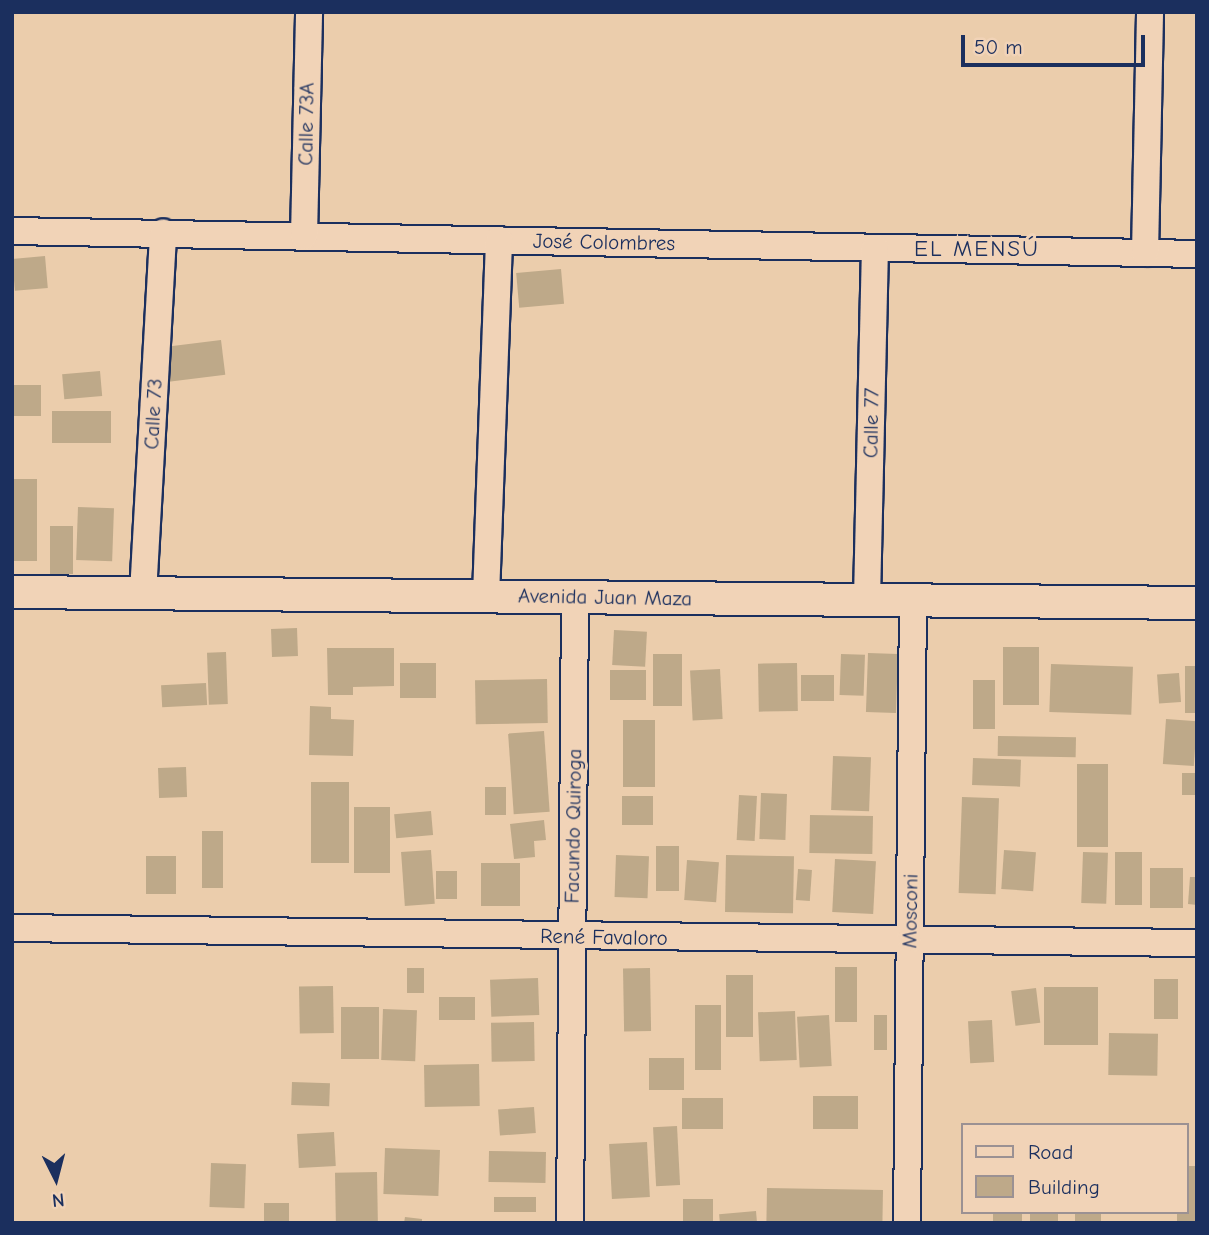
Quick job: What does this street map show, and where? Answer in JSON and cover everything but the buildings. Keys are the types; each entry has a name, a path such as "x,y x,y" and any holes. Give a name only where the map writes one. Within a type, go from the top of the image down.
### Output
{"main road":[{"name":"Avenida Juan Maza","path":"12,592 1197,603"}],"street":[{"name":"Calle 73A","path":"303,236 309,12"},
{"path":"1145,253 1150,12"},
{"name":"José Colombres","path":"12,231 1197,254"},
{"name":"Calle 73","path":"143,594 163,233"},
{"path":"486,596 499,240"},
{"name":"Calle 77","path":"867,598 875,248"},
{"name":"Facundo Quiroga","path":"570,1223 575,598"},
{"name":"Mosconi","path":"907,1223 913,599"},
{"name":"René Favaloro","path":"12,928 1197,943"}],"district":[{"name":"EL MENSÚ","path":"977,249"}]}
